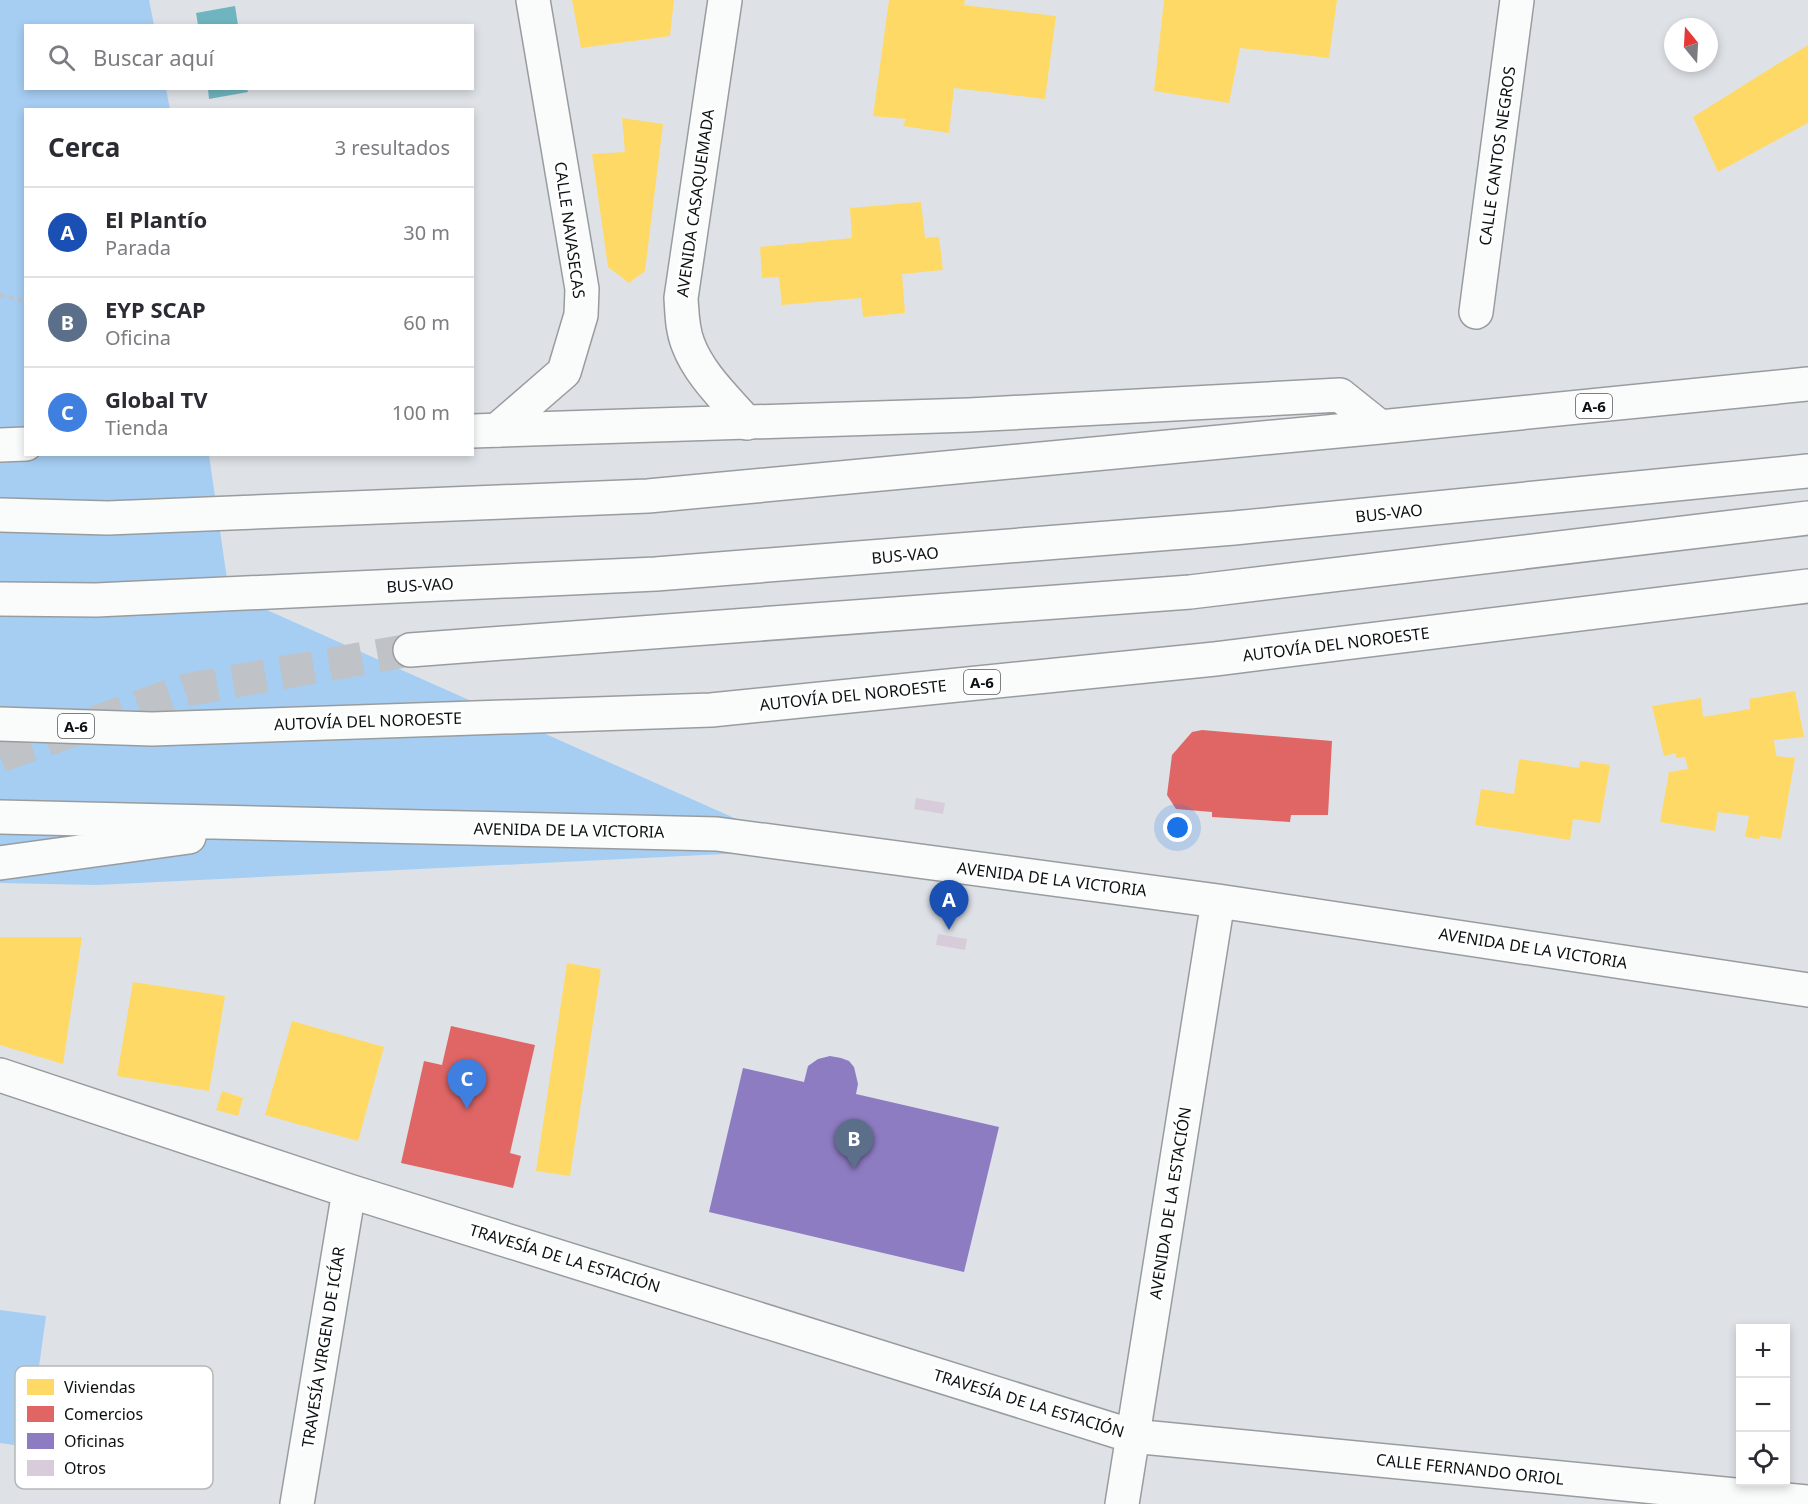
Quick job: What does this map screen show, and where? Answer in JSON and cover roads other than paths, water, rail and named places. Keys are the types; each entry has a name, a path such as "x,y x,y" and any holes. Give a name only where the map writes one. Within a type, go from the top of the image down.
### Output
{"main road":[{"name":"CALLE NAVASECAS","path":"485,430 564,372 581,315 582,289 533,0"},
{"name":"AVENIDA CASAQUEMADA","path":"725,0 681,298 683,327 688,346 706,375 747,423"},
{"name":"CALLE CANTOS NEGROS","path":"1476,312 1517,0"},
{"name":"A-6","path":"0,515 108,518 648,496 1380,428 1808,384"},
{"path":"485,430 969,415 1340,395 1380,428"},
{"path":"0,444 24,444"},
{"name":"BUS-VAO","path":"0,599 96,600 656,574 1234,528 1808,471"},
{"path":"410,650 1190,592 1808,518"},
{"name":"AUTOVÍA DEL NOROESTE","path":"0,724 152,729 711,710 1215,659 1808,586"},
{"name":"AVENIDA DE LA VICTORIA","path":"0,817 717,834 1218,901 1808,990"},
{"name":"AVENIDA DE LA VICTORIA","path":"0,863 290,824"},
{"name":"AVENIDA DE LA ESTACIÓN","path":"1122,1504 1218,901"},
{"name":"TRAVESÍA DE LA ESTACIÓN","path":"0,1074 349,1191 1132,1436"},
{"name":"TRAVESÍA VIRGEN DE ICÍAR","path":"297,1504 349,1191"},
{"name":"CALLE FERNANDO ORIOL","path":"1132,1436 1808,1502"}],"tunnel":[{"path":"0,756 186,690 410,650"}],"place":[{"name":"El Plantío","path":"949,930"},
{"name":"Global TV","path":"467,1109"},
{"name":"EYP SCAP","path":"854,1169"}]}
